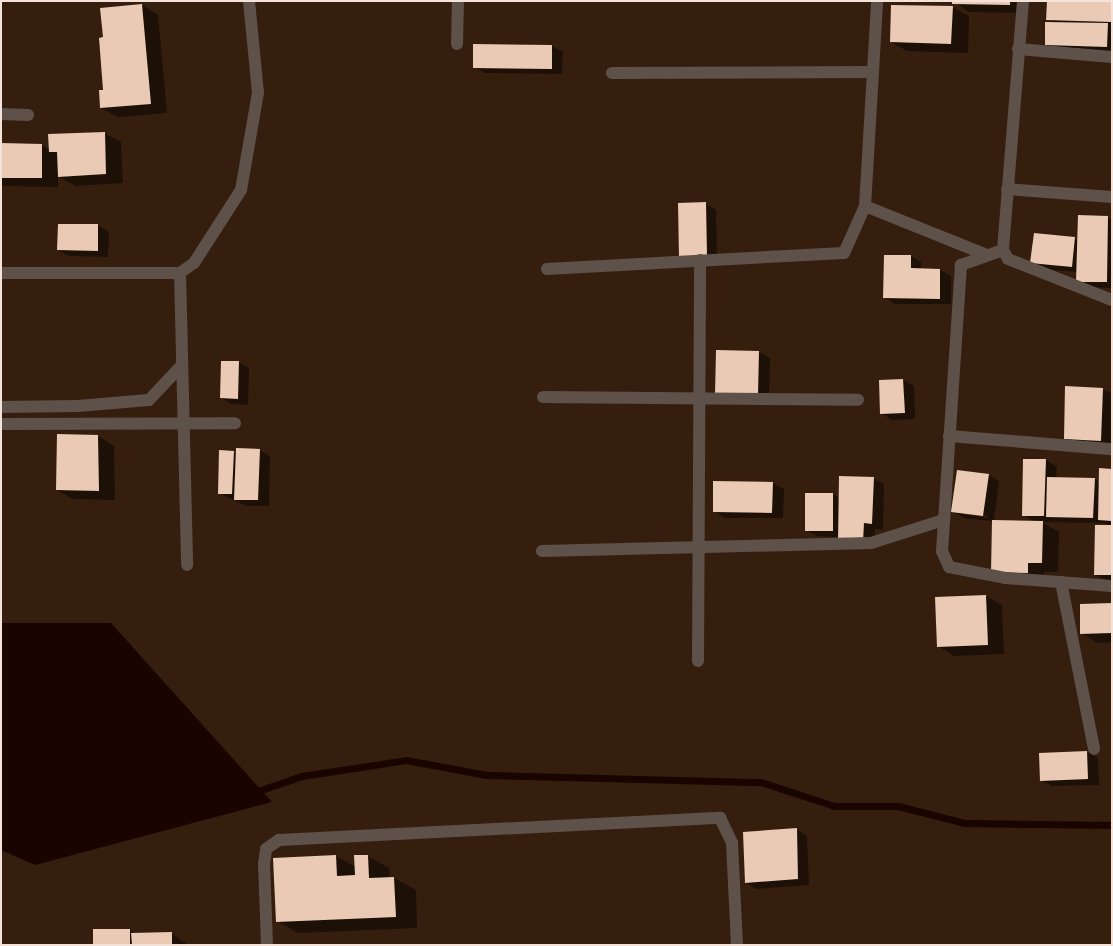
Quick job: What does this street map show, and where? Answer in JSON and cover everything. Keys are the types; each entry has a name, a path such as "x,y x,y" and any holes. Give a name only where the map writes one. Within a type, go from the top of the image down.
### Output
{"street":[{"path":"1,273 180,273 194,263 241,190 258,93 249,1"},
{"path":"457,44 458,1"},
{"path":"547,269 844,252 865,206 877,1"},
{"path":"1023,1 1003,250 1008,259 1112,300"},
{"path":"1018,49 1112,57"},
{"path":"612,73 873,72"},
{"path":"1,114 28,114"},
{"path":"1007,190 1112,197"},
{"path":"865,206 987,255"},
{"path":"1003,250 961,265 942,551 949,567 1004,578 1112,586"},
{"path":"698,661 700,260"},
{"path":"180,273 187,565"},
{"path":"1,407 78,406 149,400 182,365"},
{"path":"543,397 858,400"},
{"path":"1,424 235,423"},
{"path":"949,436 1112,450"},
{"path":"542,550 871,543 944,520"},
{"path":"1061,582 1094,749"},
{"path":"267,945 264,864 266,849 279,840 720,818 732,844 737,945"}],"shaded area":[{"path":"1,623 111,623 272,802 35,865 1,850"}],"building":[{"path":"952,1 1010,1 1010,5 952,4"},
{"path":"1047,1 1112,1 1111,22 1046,20"},
{"path":"142,4 151,104 100,108 99,90 103,90 99,38 103,37 100,8"},
{"path":"891,5 953,6 951,44 890,42"},
{"path":"1045,22 1108,23 1107,47 1045,45"},
{"path":"473,44 552,45 552,69 473,68"},
{"path":"105,132 106,174 58,177 57,152 49,152 48,134"},
{"path":"1,143 42,144 42,178 1,178"},
{"path":"706,202 707,256 679,257 678,203"},
{"path":"1078,215 1108,216 1107,282 1076,282"},
{"path":"58,224 98,224 98,251 57,250"},
{"path":"1034,233 1075,237 1072,267 1030,263"},
{"path":"884,255 911,255 911,268 940,269 940,299 883,298"},
{"path":"716,350 759,351 758,395 715,394"},
{"path":"221,361 239,361 238,399 220,398"},
{"path":"903,379 905,413 880,414 879,380"},
{"path":"1065,386 1103,388 1101,441 1064,439"},
{"path":"57,434 98,435 99,491 56,490"},
{"path":"236,448 260,449 258,500 234,500"},
{"path":"219,450 234,451 232,494 218,494"},
{"path":"1023,459 1046,459 1044,516 1022,516"},
{"path":"1099,468 1112,469 1112,521 1098,520"},
{"path":"957,470 989,474 983,516 951,512"},
{"path":"839,476 874,477 872,524 864,523 863,542 838,542"},
{"path":"1047,477 1095,478 1093,518 1046,517"},
{"path":"713,481 773,482 772,513 713,512"},
{"path":"805,493 833,493 833,531 805,531"},
{"path":"992,520 1043,521 1042,563 1028,563 1028,573 991,572"},
{"path":"1095,525 1112,525 1112,575 1094,575"},
{"path":"986,595 988,645 937,647 935,597"},
{"path":"1112,603 1112,633 1080,634 1080,604"},
{"path":"1087,751 1088,779 1040,781 1039,753"},
{"path":"797,828 798,879 745,883 743,832"},
{"path":"336,855 337,876 355,875 354,855 368,855 369,878 394,877 396,917 276,922 273,858"},
{"path":"93,929 130,929 130,945 93,945"},
{"path":"172,932 172,945 132,945 131,933"}],"waterway":[{"path":"252,793 302,776 406,760 487,775 761,782 834,806 898,806 964,823 1112,825"}]}
